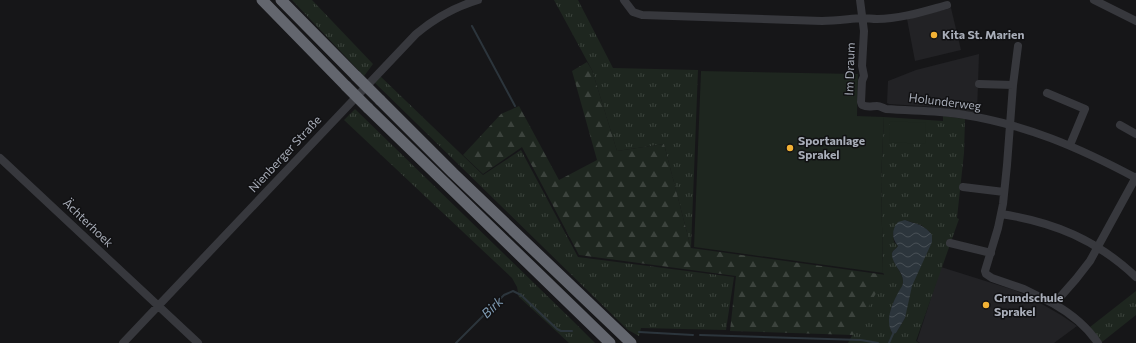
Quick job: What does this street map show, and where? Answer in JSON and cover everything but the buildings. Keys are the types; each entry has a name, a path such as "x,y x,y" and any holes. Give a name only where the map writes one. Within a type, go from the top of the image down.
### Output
{"highway":[{"path":"262,0 368,108 610,343"},
{"path":"281,0 452,172 631,343"}],"street":[{"name":"Nienberger Straße","path":"123,343 416,34 444,14 478,0"},
{"path":"624,0 633,12 642,15 822,21 862,18 878,20 914,14 947,5"},
{"name":"Im Draum","path":"860,0 864,30 862,66 864,76 862,81 861,102 864,106 876,106"},
{"path":"1094,0 1136,21"},
{"path":"1018,46 1001,214 985,271 987,276 1024,289 1054,304 1078,322 1093,336 1098,343"},
{"name":"Holunderweg","path":"979,84 1013,85"},
{"path":"1047,93 1085,109 1070,145"},
{"name":"Holunderweg","path":"876,106 884,108 958,114 1010,125 1038,133 1070,145 1136,177"},
{"path":"1120,125 1136,134"},
{"name":"Ächterhoek","path":"0,158 198,343"},
{"path":"1054,304 1090,261 1136,177"},
{"path":"963,187 1004,192"},
{"path":"1001,214 1022,217 1049,224 1071,233 1098,247 1120,262 1136,277"},
{"path":"950,243 991,253"}],"shaded area":[{"name":"Kita St. Marien","path":"951,8 961,50 915,61 907,19"},
{"path":"979,54 977,113 934,107 887,103 888,81 916,70"},
{"name":"Grundschule Sprakel","path":"941,267 1026,295 1077,326 1054,343 920,343 917,341"}],"green space":[{"path":"292,0 312,0 373,64 364,76"},
{"path":"554,0 578,0 613,68 698,70 691,248 664,144 617,151 592,70"},
{"path":"587,62 592,70 617,151 664,144 691,248 886,275 853,335 730,331 736,276 579,255 522,147 483,174 463,155 501,114 519,106 559,180 597,160 572,71"},
{"name":"Sportanlage Sprakel","path":"701,71 858,74 857,116 884,117 881,180 883,273 694,247"},
{"path":"379,75 483,175 521,150 578,257 734,277 726,330 641,328 639,336 628,330 373,81"},
{"path":"355,109 595,343 569,343 519,297 517,287 512,278 344,120"},
{"path":"943,116 965,119 964,153 957,218 959,219 916,341 919,343 848,343 885,275 883,273 881,180 884,117 943,121","holes":["905,220 921,225 930,232 909,293 905,318 896,333 892,333 889,323 890,313 903,282 892,253 898,246 894,242 893,233"]},
{"path":"890,121 926,123 925,144 889,142"},
{"path":"1136,291 1136,315 1102,342 1090,327"}],"water":[{"path":"905,220 920,225 926,229 932,235 932,242 912,286 905,318 896,333 893,334 889,324 890,313 893,302 902,286 903,278 892,257 892,252 898,246 894,240 893,231 898,222"}],"waterway":[{"path":"472,26 515,106"},
{"name":"Birk","path":"456,343 504,295 513,291 521,295 557,329 561,331 572,331"},
{"name":"Birk","path":"639,332 693,335"},
{"path":"889,343 893,334"},
{"name":"Birk","path":"700,335 861,340 878,343"}],"place":[{"name":"Kita St. Marien","path":"934,35"},
{"name":"Sportanlage Sprakel","path":"790,148"},
{"name":"Grundschule Sprakel","path":"986,305"}]}
